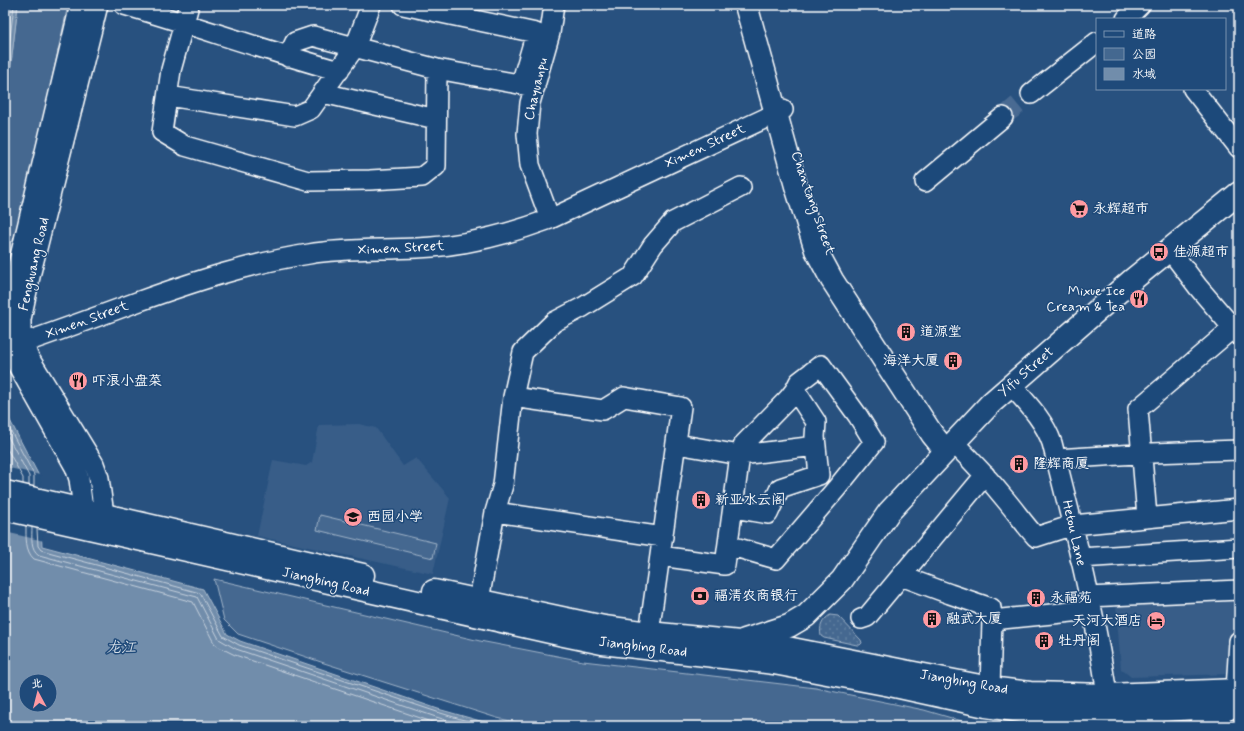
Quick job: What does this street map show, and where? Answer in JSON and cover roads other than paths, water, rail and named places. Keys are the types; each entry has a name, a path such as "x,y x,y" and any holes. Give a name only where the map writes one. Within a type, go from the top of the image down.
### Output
{"main road":[{"path":"746,5 780,112"},
{"name":"Chantang Street","path":"755,5 780,112 825,246 840,274 940,426 949,446"},
{"name":"Yifu Street","path":"740,642 789,626 806,616 842,580 888,512 991,403 1131,281 1239,193"},
{"path":"5,492 56,512"},
{"path":"5,509 56,512"},
{"name":"Jiangbing Road","path":"56,512 559,634 609,644 774,663 890,685 986,706 1028,712 1072,714 1145,710 1238,697"},
{"name":"Jiangbing Road","path":"106,524 479,600 597,626 794,649 990,688 1030,693 1107,695 1145,710"}],"street":[{"name":"Fenghuang Road","path":"80,5 18,265 7,318 7,335 12,345 14,359 75,467 79,479 84,519"},
{"name":"Fenghuang Road","path":"12,345 20,334 21,318 28,286 98,5"},
{"path":"124,5 186,14 288,57 339,71"},
{"path":"168,96 295,116 311,109 355,47 371,5"},
{"path":"288,57 295,42 313,36 437,69 528,86 536,33 403,5"},
{"name":"Chayuanpu","path":"550,219 530,165 527,122 530,103 528,86 550,33 554,5"},
{"path":"186,14 172,70 162,132 185,146 308,181 422,177 436,166 437,69"},
{"path":"1031,94 1096,43"},
{"path":"1194,90 1239,148"},
{"path":"323,93 436,119"},
{"name":"Ximen Street","path":"12,345 188,284 262,263 310,254 419,248 459,244 494,237 522,229 550,219 780,112"},
{"path":"925,182 1003,117"},
{"path":"479,600 494,512 503,484 513,397 523,352 554,322 584,306 633,276 653,245 673,222 741,186"},
{"path":"1147,517 1138,409 1236,331 1198,287 1170,250"},
{"name":"Fenghuang Road","path":"12,345 28,356 94,464 99,478 106,524"},
{"path":"660,556 725,565 740,455 744,444 788,399 799,382 821,364 858,416 874,442 776,559 728,545"},
{"name":"Hetou Lane","path":"1011,385 1041,420 1048,433 1073,525 1090,603 1107,695"},
{"path":"732,508 768,514 780,488 818,475 815,437 816,422 795,390"},
{"path":"513,397 603,410 624,397 681,407 677,444 649,633"},
{"path":"677,444 740,455 816,446"},
{"path":"949,446 985,475 1036,537 1073,525 1239,508"},
{"path":"1056,459 1142,453 1239,450"},
{"path":"861,619 867,617 985,475"},
{"path":"494,512 663,537"},
{"path":"1080,558 1239,548"},
{"path":"901,576 991,608 990,688"},
{"path":"992,620 1090,603 1239,590"},
{"path":"1199,726 1238,697 1239,641"},
{"path":"1028,712 1069,726"}],"water":[{"path":"5,5 18,5 5,130"},
{"name":"龙江","path":"5,411 38,474 42,546 203,589 227,634 240,641 438,709 498,726 5,726"}],"tunnel":[{"path":"1003,117 1031,94"}],"place":[{"name":"永辉超市","path":"1079,209"},
{"name":"佳源超市","path":"1159,252"},
{"name":"Mixue Ice Cream & Tea","path":"1139,299"},
{"name":"道源堂","path":"906,332"},
{"name":"海洋大厦","path":"953,361"},
{"name":"吓浪小盘菜","path":"78,381"},
{"name":"隆辉商厦","path":"1019,464"},
{"name":"新亚水云阁","path":"701,500"},
{"name":"西园小学","path":"353,517"},
{"name":"福清农商银行","path":"700,596"},
{"name":"永福苑","path":"1036,598"},
{"name":"融武大厦","path":"932,619"},
{"name":"天河大酒店","path":"1156,621"},
{"name":"牡丹阁","path":"1044,641"}]}
